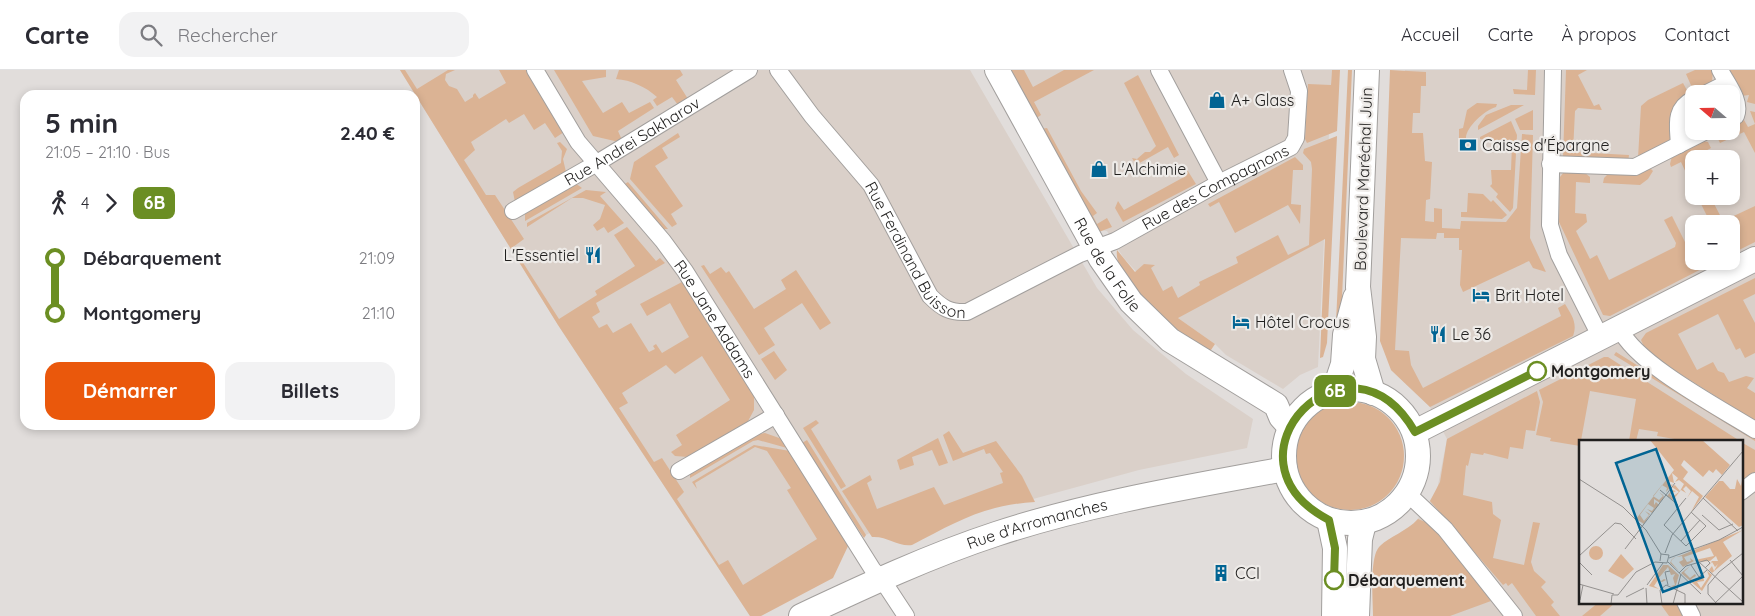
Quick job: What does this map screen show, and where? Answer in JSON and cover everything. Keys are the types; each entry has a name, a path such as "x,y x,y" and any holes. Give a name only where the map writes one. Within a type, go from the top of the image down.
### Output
{"main road":[{"name":"Rue de la Folie","path":"997,70 1095,248 1131,302 1170,340 1276,405 1288,405 1296,418"},
{"name":"Boulevard Maréchal Juin","path":"1367,70 1358,288 1364,337 1363,359 1373,393"},
{"path":"1415,432 1755,259"},
{"name":"Boulevard Maréchal Juin","path":"1334,391 1341,372 1345,335 1358,288"},
{"path":"1354,389 1373,393 1394,404 1415,432 1418,458 1416,471 1408,494 1386,514 1364,523 1347,524 1329,520 1310,510 1293,492 1284,469 1284,447 1296,418 1322,396 1334,391 1354,389"},
{"name":"Rue d'Arromanches","path":"801,616 882,578 975,541 1046,519 1115,502 1284,469"},
{"path":"1329,520 1335,548 1334,616"},
{"path":"1358,616 1360,539 1364,523"}],"street":[{"name":"Rue Jane Addams","path":"535,70 578,142 663,241 685,271 873,570 882,578 906,616"},
{"name":"Rue Andrei Sakharov","path":"513,211 597,164 749,70"},
{"name":"Rue Ferdinand Buisson","path":"778,70 812,116 871,185 930,296 946,310 967,312 1095,248"},
{"path":"1159,70 1219,184"},
{"name":"Rue des Compagnons","path":"1095,248 1115,241 1294,144 1299,91 1292,70"},
{"path":"1553,70 1550,225 1552,237 1559,255 1611,333 1626,341 1644,359 1755,430"},
{"path":"1679,146 1678,113 1685,105"},
{"path":"1550,164 1635,167 1690,140"},
{"path":"679,471 776,415"},
{"path":"1742,491 1755,481"},
{"path":"1408,494 1431,514 1451,536 1514,616"},
{"path":"1686,604 1692,616"}],"shaded area":[{"path":"400,70 970,70 1097,288 1133,330 1186,374 1253,419 1247,448 1139,470 1033,499 988,508 906,540 881,528 839,547 750,616 558,325 420,102 420,90 412,90"},
{"path":"400,70 405,70 417,89 448,70 455,70 446,74 445,80 449,86 457,89 465,102 473,97 475,93 479,99 506,83 499,70 526,70 564,132 555,138 545,123 534,130 524,114 509,123 506,119 471,142 475,150 464,160 486,195 495,195 524,239 513,247 559,319 597,295 595,291 635,266 614,235 627,227 656,261 660,258 665,263 596,303 600,312 592,317 599,328 607,324 613,333 631,323 649,352 655,349 653,346 656,344 662,353 689,337 670,303 647,316 640,304 682,282 754,395 754,410 747,423 688,457 675,456 671,452 682,445 676,435 730,400 702,356 675,374 666,365 622,393 628,403 619,408 654,462 662,458 684,492 677,499 719,565 728,560 743,585 817,539 787,490 791,488 767,451 755,447 695,483 697,489 692,482 754,445 790,451 849,544 833,578 761,616 750,616 558,325 420,102 420,90 412,90"},
{"path":"554,70 606,70 606,77 582,81 603,113 622,102 629,113 650,102 654,108 618,131 622,140 619,142 593,136"},
{"path":"619,70 680,70 683,75 676,80 688,99 678,105 672,97 657,106 653,100 657,97 648,90 633,82 616,79"},
{"path":"1008,70 1024,70 1033,87 1064,70 1094,70 1034,102 1041,115 1035,119"},
{"path":"1009,70 1332,70 1318,367 1300,375 1283,389 1226,355 1215,344 1178,318 1123,257 1107,231 1100,230"},
{"path":"1332,70 1340,70 1337,131 1307,143 1305,139 1308,84 1331,85"},
{"path":"1348,70 1352,70 1340,344 1335,343"},
{"path":"1390,70 1426,72 1426,86 1421,86 1420,113 1413,113 1412,133 1423,133 1425,161 1432,162 1430,199 1426,200 1425,221 1434,222 1434,208 1442,209 1442,228 1460,229 1461,221 1506,222 1517,208 1522,134 1533,135 1530,238 1546,272 1533,268 1529,261 1463,292 1460,285 1462,250 1459,250 1459,238 1444,238 1444,233 1437,233 1436,239 1401,238 1395,350 1409,351 1411,365 1423,388 1561,316 1558,308 1565,304 1575,327 1573,336 1430,407 1391,370 1380,341"},
{"path":"1405,70 1755,70 1755,616 1373,616 1376,552 1381,545 1415,523 1437,490 1447,439 1430,407 1391,370"},
{"path":"1528,70 1536,70 1535,95 1514,94 1513,89 1527,90"},
{"path":"1566,70 1587,70 1578,75 1594,106 1599,104 1602,110 1578,108 1575,111 1573,152 1629,155 1628,163 1563,158"},
{"path":"1695,70 1713,70 1712,83 1708,85 1691,85 1686,74"},
{"path":"1727,70 1755,70 1755,104 1747,102 1749,95 1741,96 1740,85 1735,85"},
{"path":"1138,75 1179,155 1174,158 1168,147 1136,165 1132,158 1137,159 1145,152 1150,152 1156,146 1124,83"},
{"path":"1683,83 1685,87 1685,105 1672,140 1638,158 1641,106 1648,100"},
{"path":"1477,103 1497,104 1496,107 1477,119 1469,129 1466,138 1459,138 1459,129 1463,128 1467,110"},
{"path":"1511,105 1524,105 1478,130 1478,126 1486,115"},
{"path":"1533,110 1533,130 1520,130 1515,119"},
{"path":"1750,111 1755,112 1755,124"},
{"path":"1744,120 1748,127 1755,124 1755,153 1744,132 1740,134 1740,122"},
{"path":"1511,121 1517,135 1513,208 1510,212 1496,197 1498,194 1490,186 1492,184 1491,170 1511,170 1512,144 1480,139 1480,137"},
{"path":"1047,128 1081,191 1097,213 1093,216 1097,224 1107,218 1112,227 1099,232 1040,129"},
{"path":"678,133 680,137 662,148 668,158 655,166 683,206 671,214 677,224 672,227 630,179 634,162"},
{"path":"1337,136 1327,343 1323,357 1320,358 1325,239 1178,318 1215,344 1209,353 1152,308 1126,277 1119,263 1117,250 1135,272 1144,264 1155,265 1151,268 1163,291 1172,286 1178,298 1200,285 1199,282 1238,263 1236,257 1278,235 1288,255 1309,245 1312,169 1311,162 1303,153 1304,149"},
{"path":"1703,141 1708,142 1711,148 1707,150 1685,150 1685,171 1681,162 1671,167 1672,156"},
{"path":"560,142 567,149 563,159 566,172 515,202 513,192 561,163 562,151 557,143"},
{"path":"1295,157 1303,165 1303,170 1293,170 1291,204 1301,205 1300,224 1288,205 1235,233 1219,202 1210,207 1208,204"},
{"path":"1186,168 1196,184 1123,222 1115,208 1118,201 1124,210 1184,177 1181,170"},
{"path":"1650,168 1653,171 1648,179 1640,185 1603,183 1604,178 1608,174"},
{"path":"1564,172 1585,173 1590,177 1590,183 1576,182 1575,213 1586,214 1587,222 1576,231 1590,259 1597,255 1609,280 1675,247 1676,243 1664,220 1672,216 1685,242 1685,270 1699,270 1610,316 1603,315 1559,222 1560,177"},
{"path":"628,182 668,229 663,229 623,185"},
{"path":"575,183 582,188 525,221 525,214"},
{"path":"586,190 606,192 600,196 624,223 608,233 604,227 597,231 593,225 600,219 605,205 583,198 572,198 527,227 527,223"},
{"path":"1468,193 1483,194 1491,202 1493,200 1507,215 1502,219 1461,217 1461,212 1467,212"},
{"path":"1702,205 1715,205 1720,215 1706,215"},
{"path":"1755,206 1755,242 1740,250 1740,215 1736,215"},
{"path":"704,265 710,274 721,267 726,273 729,271 754,309 786,289 781,280 796,270 831,323 820,330 802,303 764,328 775,345 759,355 701,266"},
{"path":"1755,278 1755,294 1743,300 1755,323 1755,353 1745,358 1740,348 1736,350 1718,314 1678,334 1697,370 1713,362 1718,371 1724,373 1729,382 1746,376 1754,378 1747,388 1755,393 1755,421 1647,353 1641,340 1646,333"},
{"path":"774,351 787,370 775,380 761,359"},
{"path":"1616,352 1755,439 1755,441 1614,355"},
{"path":"1604,357 1608,357 1738,440 1680,440 1657,436 1658,432 1639,429 1636,440 1629,440 1636,399 1590,391 1579,446 1550,441 1551,438 1536,435 1543,402 1539,390"},
{"path":"1537,391 1540,402 1535,431 1526,430 1523,449 1510,447 1508,459 1484,453 1483,455 1471,453 1468,466 1466,465 1463,495 1492,502 1493,514 1501,520 1493,558 1524,565 1533,522 1540,523 1531,562 1534,571 1546,582 1541,587 1554,602 1551,605 1560,616 1536,616 1512,583 1508,586 1506,583 1503,585 1430,501 1440,482 1447,439"},
{"path":"1350,402 1371,406 1388,418 1400,435 1404,456 1400,477 1388,494 1371,506 1350,510 1329,506 1312,494 1300,477 1296,456 1300,435 1312,418 1329,406"},
{"path":"816,420 819,423 811,429 846,486 841,489 803,428"},
{"path":"949,431 963,453 996,441 1022,476 1035,502 985,511 957,522 912,545 872,537 842,491 870,475 872,480 867,483 877,509 934,487 944,505 1003,483 1000,473 1003,472 990,453 986,454 984,449 953,461 943,435"},
{"path":"765,433 782,439 787,448 758,440 753,441 690,478 690,472 759,434"},
{"path":"938,438 948,463 939,466 932,450 912,457 914,465 900,470 897,460"},
{"path":"807,440 866,535 864,538 802,443"},
{"path":"1742,443 1755,450 1755,472 1742,483"},
{"path":"1418,519 1428,523 1440,534 1491,601 1450,616 1373,616 1373,569 1377,551 1380,546"},
{"path":"1597,604 1614,604 1600,616 1582,616"},
{"path":"1660,604 1678,604 1685,616 1669,616"}],"bus line":[{"name":"6B","path":"1334,580 1334,534 1329,520 1310,510 1301,502 1293,492 1284,469 1283,458 1286,437 1293,421 1302,409 1322,396 1334,391 1344,389 1364,390 1394,404 1415,432 1537,371"}],"place":[{"name":"A+ Glass","path":"1217,100"},
{"name":"Caisse d'Épargne","path":"1468,145"},
{"name":"L'Alchimie","path":"1099,169"},
{"name":"L'Essentiel","path":"593,255"},
{"name":"Brit Hotel","path":"1481,295"},
{"name":"Hôtel Crocus","path":"1241,322"},
{"name":"Le 36","path":"1438,334"},
{"name":"Montgomery","path":"1537,371"},
{"name":"CCI","path":"1221,573"},
{"name":"Débarquement","path":"1334,580"}]}
